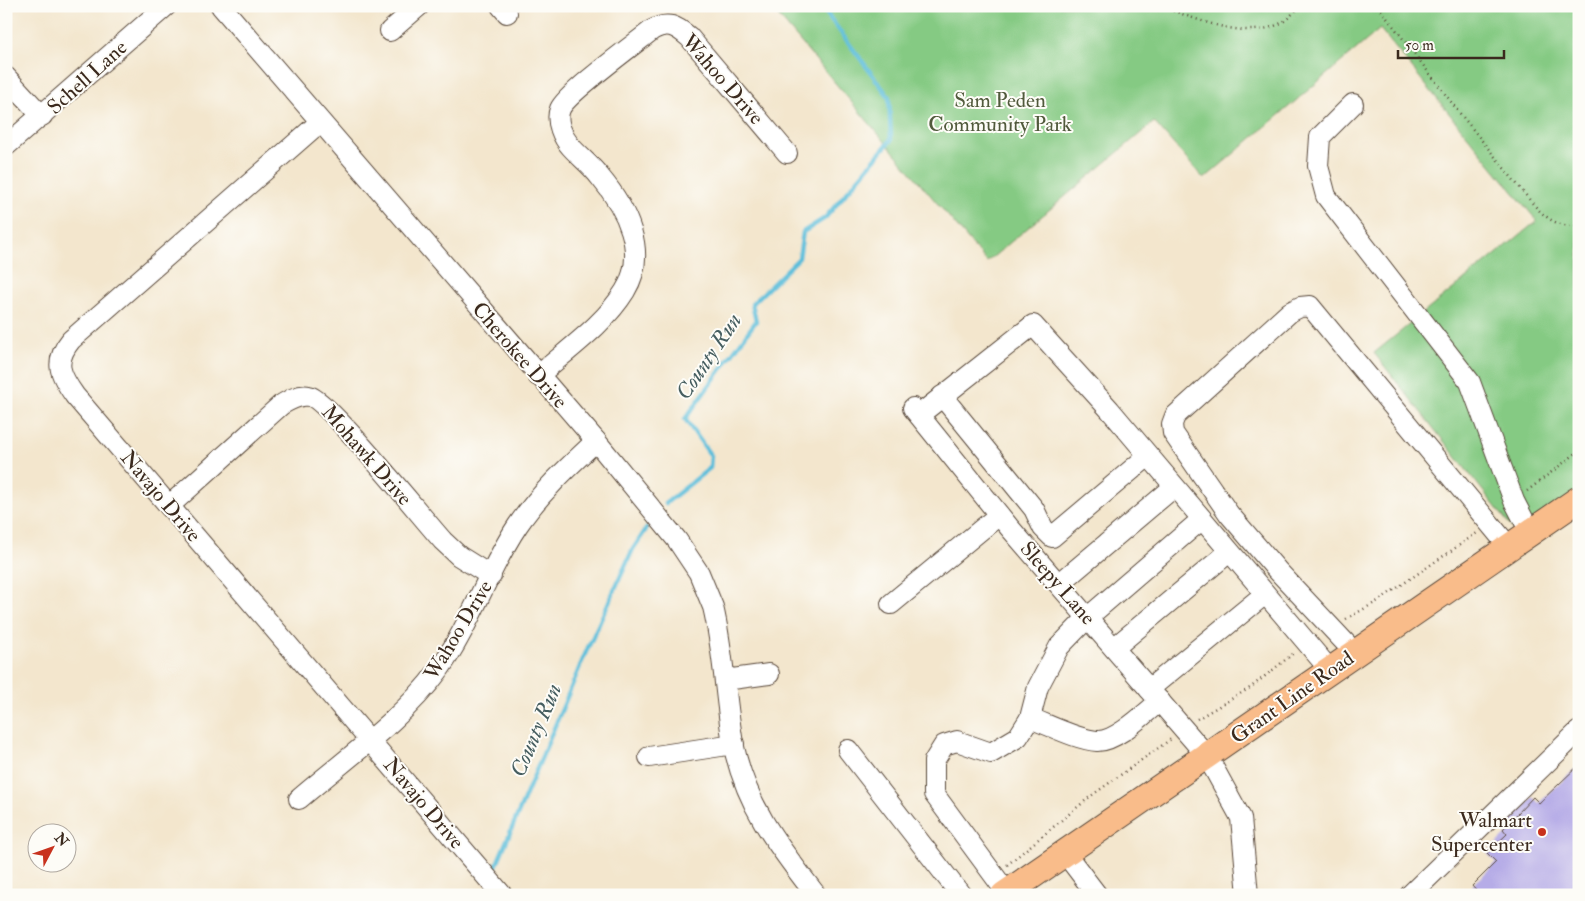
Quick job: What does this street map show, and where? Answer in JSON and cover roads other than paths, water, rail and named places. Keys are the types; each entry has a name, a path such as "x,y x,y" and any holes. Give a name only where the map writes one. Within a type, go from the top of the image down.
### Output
{"main road":[{"name":"Grant Line Road","path":"1002,887 1066,852 1579,498"}],"street":[{"name":"Schell Lane","path":"6,146 166,6"},
{"name":"Cherokee Drive","path":"221,6 319,123 596,441 677,540 708,589 718,626 734,744 753,802 772,838 816,895"},
{"path":"390,31 419,6"},
{"name":"Wahoo Drive","path":"538,376 598,323 618,301 626,289 635,261 631,230 618,201 600,177 571,147 559,126 560,109 572,95 652,30 662,24 672,24 689,37 787,153"},
{"path":"6,76 42,116"},
{"path":"1353,104 1320,137 1318,166 1326,196 1470,382 1514,501 1520,540"},
{"name":"Navajo Drive","path":"319,123 70,340 63,349 59,362 67,385 227,572 266,622 369,738 502,895"},
{"path":"1355,653 1332,626 1277,570 1229,514 1173,433 1172,424 1175,416 1290,312 1300,307 1310,306 1489,522 1520,540"},
{"path":"1148,456 1052,537 1043,528 1034,509 942,396 1033,325 1148,456 1330,670"},
{"name":"Mohawk Drive","path":"169,506 281,405 300,396 310,396 319,400 353,436 443,541 459,556 491,576"},
{"name":"Sleepy Lane","path":"942,396 916,411 999,515 1207,756 1241,818 1248,895"},
{"name":"Wahoo Drive","path":"299,799 414,699 438,671 468,621 518,525 540,497 596,441"},
{"path":"1059,584 1174,487"},
{"path":"891,604 999,515"},
{"path":"1002,887 934,794 934,761 944,745 957,741 991,753 1018,738 1030,718 1038,687 1059,647 1088,618 1201,520"},
{"path":"1114,648 1229,552"},
{"path":"1030,718 1072,734 1098,741 1117,735 1154,695 1265,594"},
{"path":"725,680 769,674"},
{"path":"1410,895 1579,730"},
{"path":"649,757 734,744"},
{"path":"848,750 961,895"},
{"path":"1066,852 1097,895"}],"waterway":[{"name":"County Run","path":"666,503 710,468 711,456 685,419 756,321 752,304 799,258 803,232 825,218 891,140 889,97 821,6"},
{"name":"County Run","path":"496,866 586,652 633,549 647,528"}],"place":[{"name":"Walmart Supercenter","path":"1542,832"}],"park label":[{"name":"Sam Peden Community Park","path":"1000,112"}]}
